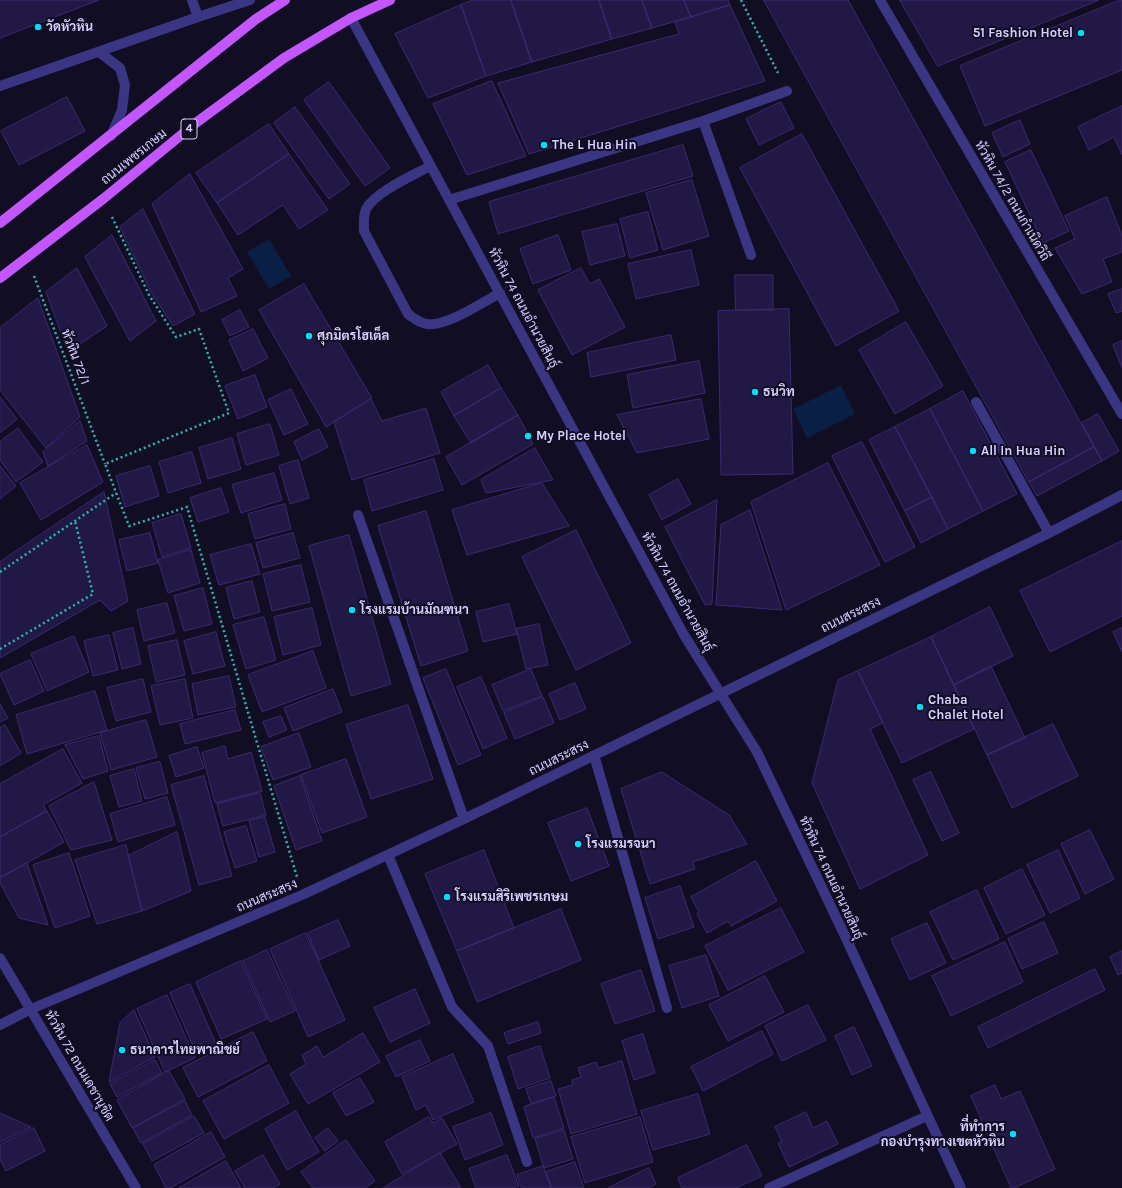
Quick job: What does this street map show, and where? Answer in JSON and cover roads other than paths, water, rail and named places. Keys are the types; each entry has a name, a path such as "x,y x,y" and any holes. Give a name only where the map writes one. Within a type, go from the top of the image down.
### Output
{"main road":[{"path":"0,223 256,19 285,0"},
{"name":"ถนนเพชรเกษม","path":"0,278 103,199 198,122 284,58 351,18 390,0"}],"street":[{"path":"192,0 198,17"},
{"path":"0,86 250,0"},
{"name":"หัวหิน 74/2 ถนนกำเนิดวิถี","path":"880,0 1122,414"},
{"name":"หัวหิน 74 ถนนอำนวยสินธุ์","path":"351,18 684,635 757,752 845,936 961,1188"},
{"path":"99,52 120,68 125,85 122,110 111,136"},
{"path":"450,200 703,120 787,91"},
{"path":"703,120 751,255"},
{"path":"430,166 383,192 367,209 364,219 364,231 408,314 417,321 428,324 439,323 450,320 500,293"},
{"path":"976,402 1049,533"},
{"name":"ถนนสระสรง","path":"0,1025 31,1009 302,895 464,819 1049,533 1122,495"},
{"path":"358,515 464,819"},
{"path":"594,755 668,1008"},
{"path":"388,854 452,1008 488,1046 527,1162"},
{"name":"หัวหิน 72 ถนนเดชานุชิต","path":"0,958 136,1188"},
{"path":"769,1188 927,1116"}],"water":[{"path":"269,239 291,276 269,289 247,252"},
{"path":"841,385 855,414 807,438 793,409"}],"place":[{"name":"วัดหัวหิน","path":"38,27"},
{"name":"51 Fashion Hotel","path":"1081,33"},
{"name":"The L Hua Hin","path":"544,145"},
{"name":"ศุภมิตรโฮเต็ล","path":"309,336"},
{"name":"ธนวิท","path":"755,392"},
{"name":"My Place Hotel","path":"528,436"},
{"name":"All In Hua Hin","path":"973,451"},
{"name":"โรงแรมบ้านมัณฑนา","path":"352,610"},
{"name":"Chaba Chalet Hotel","path":"920,707"},
{"name":"โรงแรมรจนา","path":"578,844"},
{"name":"โรงแรมสิริเพชรเกษม","path":"447,897"},
{"name":"ธนาคารไทยพาณิชย์","path":"122,1050"},
{"name":"ที่ทำการ กองบำรุงทางเขตหัวหิน","path":"1013,1134"}]}
